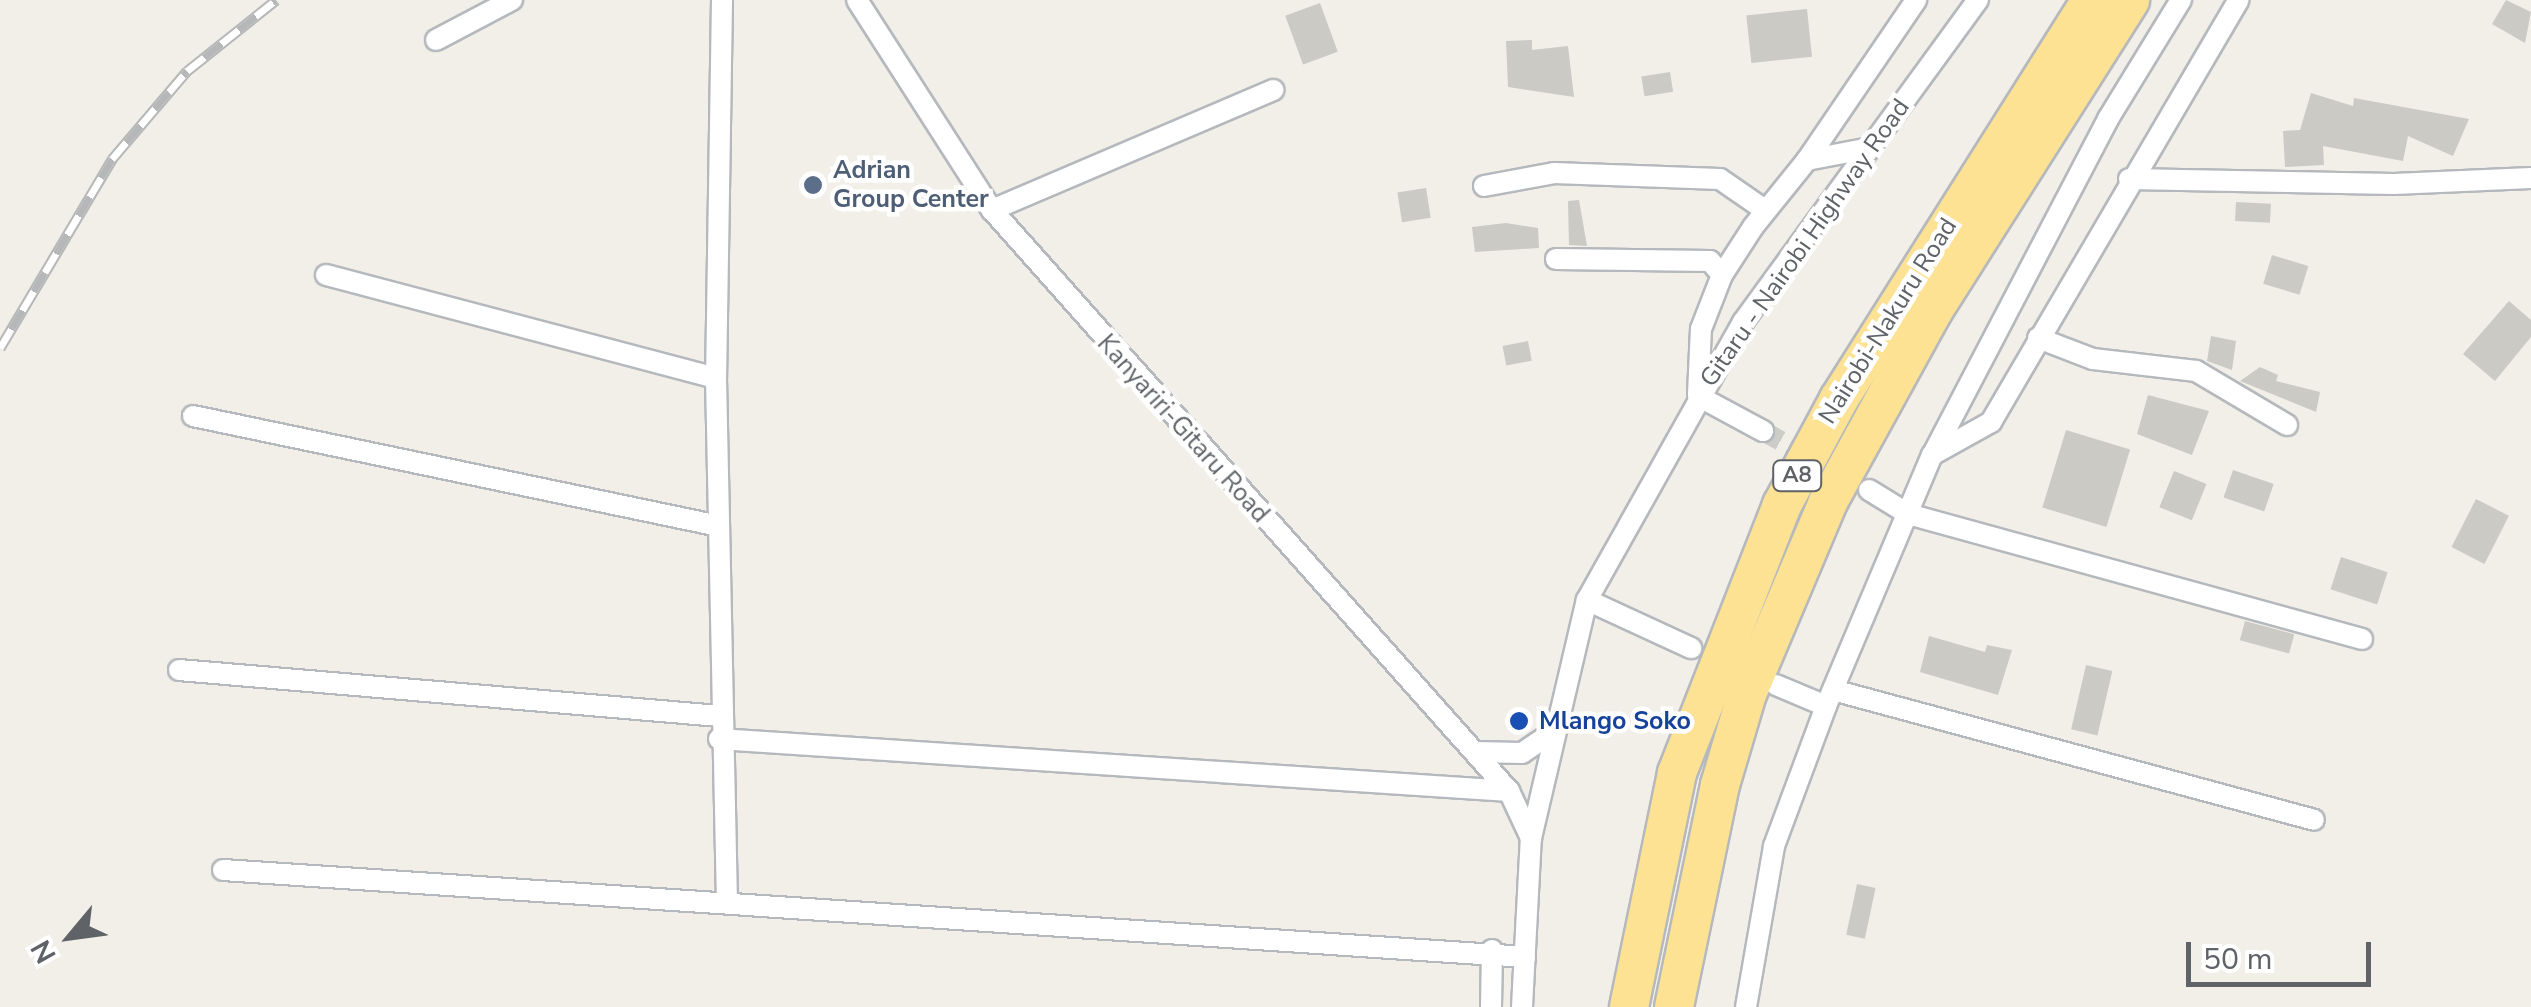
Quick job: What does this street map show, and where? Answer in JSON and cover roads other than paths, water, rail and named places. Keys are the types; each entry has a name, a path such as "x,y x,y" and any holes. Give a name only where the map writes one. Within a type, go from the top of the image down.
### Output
{"highway":[{"name":"Nairobi-Nakuru Road","path":"1629,1007 1678,774 1782,504 1867,353 2092,0"},
{"name":"Nairobi-Nakuru Road","path":"1674,1007 1712,820 1747,694 1828,502 1933,311 2130,0"}],"street":[{"path":"436,40 512,0"},
{"path":"722,0 716,378 719,716 727,902"},
{"name":"Kanyariri-Gitaru Road","path":"857,0 992,210 1509,791 1531,838"},
{"path":"1762,431 1698,396 1701,329 1722,275 1766,210 1807,160 1916,0"},
{"name":"Gitaru - Nairobi Highway Road","path":"1531,838 1550,734 1587,600 1698,396 1978,0"},
{"path":"1746,1007 1774,846 1829,698 1932,456 2108,120 2181,0"},
{"path":"1932,456 1991,422 2129,178 2239,0"},
{"path":"992,210 1274,90"},
{"path":"1807,160 1870,148"},
{"path":"1484,186 1554,173 1720,179 1766,210"},
{"path":"2129,178 2394,184 2531,178"},
{"path":"1556,259 1710,261 1722,275"},
{"path":"326,276 716,378"},
{"path":"2038,338 2093,359 2196,372 2287,425"},
{"path":"193,416 719,526"},
{"path":"1869,490 1908,514 2362,639"},
{"path":"1587,600 1690,648"},
{"path":"178,670 719,716"},
{"path":"1776,685 2314,820"},
{"path":"1475,752 1522,753 1550,734"},
{"path":"720,738 1509,791"},
{"path":"1522,1007 1531,838"},
{"path":"223,870 1492,950 1525,957"},
{"path":"1491,1007 1492,950"}],"tunnel":[{"path":"1763,431 1813,459"}],"railway":[{"path":"0,348 112,159 187,71 276,0"}],"place":[{"name":"Adrian Group Center","path":"813,185"},
{"name":"Mlango Soko","path":"1519,721"}]}
